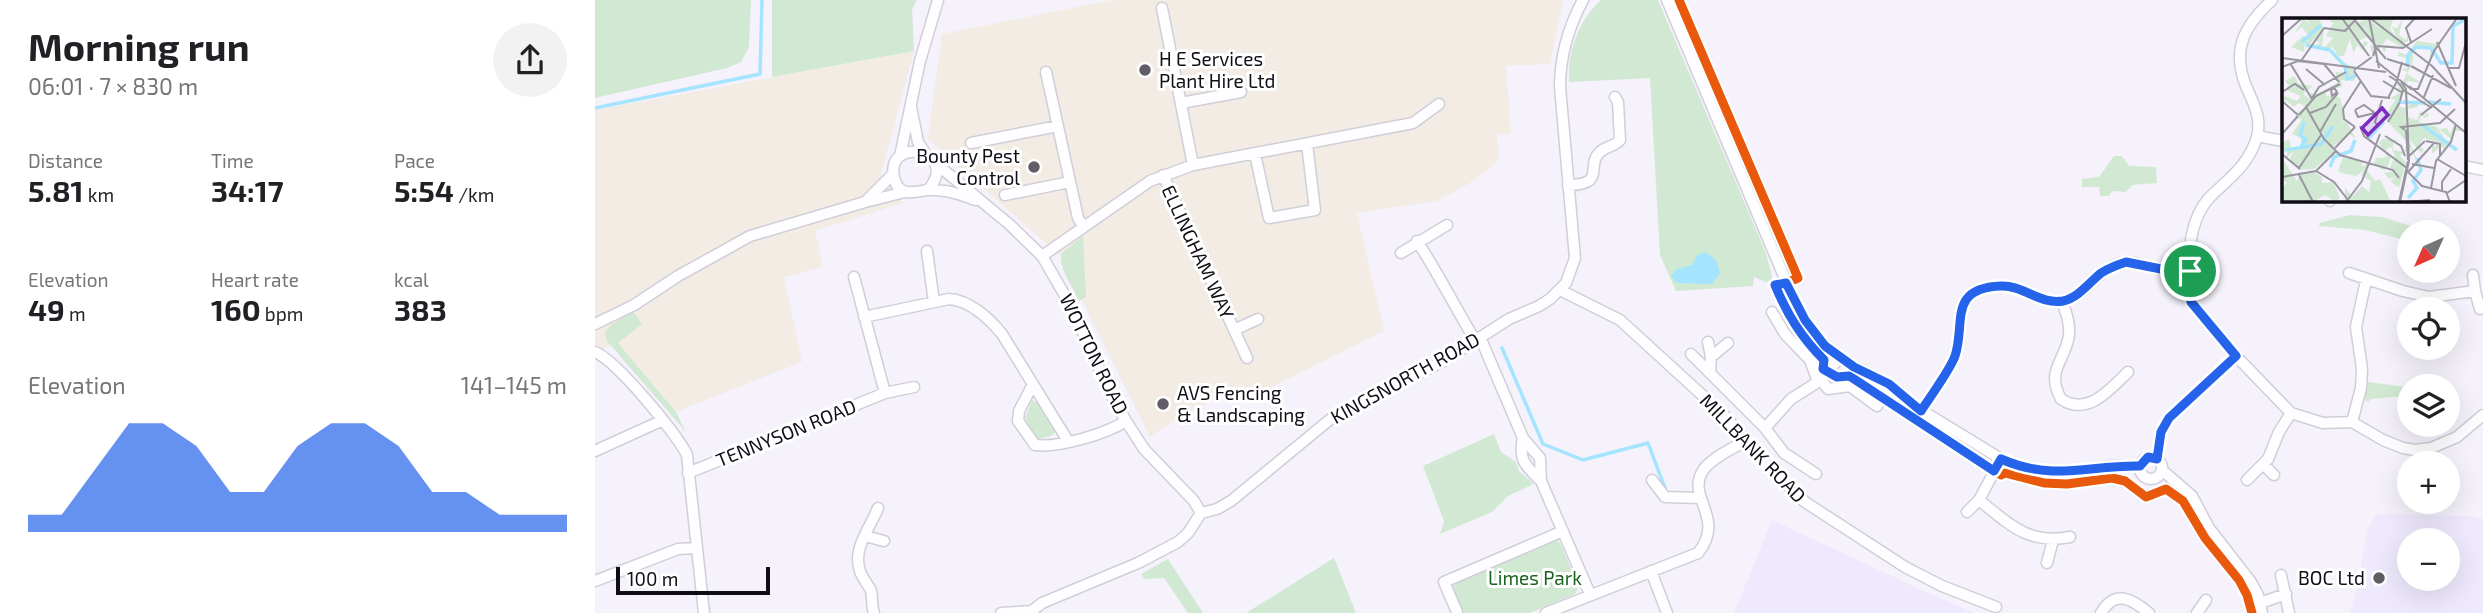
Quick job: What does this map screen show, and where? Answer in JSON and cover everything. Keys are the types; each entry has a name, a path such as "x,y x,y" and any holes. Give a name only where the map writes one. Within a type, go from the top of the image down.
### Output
{"street":[{"name":"WOTTON ROAD","path":"865,202 893,174 895,163 900,156 920,61 938,0"},
{"path":"1560,290 1571,273 1575,258 1560,66 1565,39 1583,0"},
{"path":"1667,0 1797,307 1813,333 1854,367 1889,384 1917,408 2014,465 2045,472 2081,472 2112,466 2140,466 2148,457 2192,496 2209,528 2251,582 2261,608 2286,594"},
{"path":"2271,0 2255,16 2241,45 2244,80 2259,121 2257,136 2249,157 2240,170 2211,196 2199,212 2192,229 2191,302 2236,356 2291,413 2323,423 2352,422 2383,440 2403,448 2418,450 2431,448 2457,437 2483,415"},
{"name":"ELLINGHAM WAY","path":"1162,8 1193,165"},
{"path":"1046,72 1078,218 1084,227"},
{"path":"1181,103 1241,92"},
{"path":"1568,185 1581,184 1591,179 1595,174 1595,158 1603,149 1617,144 1620,140 1618,102 1615,97"},
{"path":"911,104 918,142 925,153"},
{"name":"ELLINGHAM WAY","path":"1042,256 1163,175 1193,165 1413,123 1439,104"},
{"path":"971,143 1058,126"},
{"path":"2257,136 2282,141"},
{"path":"1255,153 1269,218 1315,210 1307,144"},
{"path":"900,156 910,151 925,153"},
{"name":"WOTTON ROAD","path":"925,153 1042,256 1071,306 1110,393 1126,421 1144,449 1194,501 1201,513"},
{"path":"928,190 934,183 934,162"},
{"path":"2465,166 2483,170"},
{"path":"893,174 896,184 905,192"},
{"name":"ELLINGHAM WAY","path":"1163,175 1247,358"},
{"path":"1005,195 1070,183"},
{"name":"WOTTON ROAD","path":"595,324 633,305 678,276 750,236 905,192 949,192 980,201"},
{"path":"1401,253 1447,225"},
{"path":"1417,241 1441,277 1447,294 1477,338 1523,438 1520,452 1525,465 1541,481 1590,594"},
{"path":"927,251 934,302"},
{"path":"1917,408 1955,355 1960,314 1970,296 1987,288 2010,286 2039,298 2062,301 2084,290 2111,268 2126,262 2190,271"},
{"path":"2349,273 2429,297 2475,291"},
{"path":"2473,275 2480,309"},
{"path":"854,278 885,393"},
{"path":"2352,422 2361,387 2362,369 2356,327 2366,280"},
{"name":"KINGSNORTH ROAD","path":"1001,613 1032,612 1042,603 1104,579 1167,548 1188,533 1201,513 1217,509 1231,501 1333,417 1440,363 1509,319 1539,306 1560,290"},
{"name":"MILLBANK ROAD","path":"1560,290 1620,320 1724,415 1771,470 1805,502 1905,567 1942,586 1996,607"},
{"path":"865,317 934,302 960,300 994,323 1068,441"},
{"path":"2062,301 2068,318 2069,334 2066,348 2055,371 2061,399 2078,405 2100,400 2128,372"},
{"path":"1772,312 1785,334 1810,360 1820,381 1828,389 1850,386 1877,405"},
{"name":"ELLINGHAM WAY","path":"1234,330 1258,319"},
{"path":"1708,342 1710,370"},
{"path":"1711,357 1728,343"},
{"path":"595,352 611,363 663,420 681,442 687,455 704,613"},
{"path":"1691,354 1710,370 1765,428 1784,453 1816,474"},
{"path":"2140,466 2142,474 2150,479 2158,476 2161,432 2169,418 2236,356"},
{"path":"1765,428 1791,399 1820,381 1840,357"},
{"path":"1033,384 1019,411 1018,421 1035,445 1068,441 1126,421"},
{"name":"TENNYSON ROAD","path":"688,473 885,393 914,387"},
{"path":"2247,480 2264,465 2291,413"},
{"path":"595,451 663,420"},
{"path":"1546,613 1698,553 1706,543 1710,531 1709,516 1700,498 1699,479 1712,461 1745,441"},
{"path":"1967,512 1979,500 2001,459"},
{"path":"2264,465 2274,475"},
{"path":"1652,480 1665,497"},
{"path":"1665,497 1700,498"},
{"path":"1658,508 1665,497"},
{"path":"1979,500 2016,529 2053,540 2070,537"},
{"path":"874,613 871,593 860,574 858,563 862,541 879,508"},
{"path":"1457,612 1442,578 1563,531"},
{"path":"865,536 884,541"},
{"path":"2047,563 2053,540"},
{"path":"595,581 678,549 697,548"},
{"path":"1651,571 1667,613"},
{"path":"2280,575 2289,613"},
{"path":"2101,613 2109,603 2122,598 2130,599 2149,613"},
{"path":"2197,613 2206,600"}],"shaded area":[{"path":"1112,0 1563,0 1550,64 1506,66 1511,134 1497,134 1499,160 1470,183 1437,201 1357,213 1384,331 1252,397 1243,385 1181,416 1150,437 1060,256 928,139 942,34"},
{"path":"914,51 881,174 903,203 815,231 823,267 784,277 802,362 676,412 618,343 595,352 595,110"},
{"path":"2376,514 2471,516 2483,519 2483,613 2350,613 2368,528"},
{"path":"1772,520 1924,591 1974,613 1734,613"}],"green space":[{"path":"595,0 751,0 749,47 741,62 727,68 595,98"},
{"path":"772,0 917,0 912,9 914,51 772,77"},
{"path":"1601,0 1658,0 1766,253 1773,280 1766,282 1754,277 1753,286 1676,291 1660,255 1650,78 1569,82 1570,59 1576,37 1586,17"},
{"path":"2114,156 2122,156 2129,166 2156,167 2157,183 2132,185 2126,192 2112,191 2109,196 2100,196 2099,187 2082,187 2082,179 2099,177"},
{"path":"2349,215 2382,217 2397,222 2397,238 2365,230 2319,226 2320,223"},
{"path":"1083,236 1086,297 1079,301 1061,262 1062,253"},
{"path":"633,311 642,324 618,343 676,412 686,432 607,341 605,332 611,325"},
{"path":"2368,382 2397,386 2397,397 2371,399 2368,402 2365,400"},
{"path":"1032,400 1038,403 1056,431 1051,436 1038,439 1029,428 1025,418"},
{"path":"1494,434 1501,452 1516,462 1519,471 1534,484 1508,496 1492,512 1440,534 1444,521 1423,466"},
{"name":"Limes Park","path":"1553,535 1561,545 1579,587 1575,594 1530,613 1462,613 1452,588 1455,583"},
{"path":"1334,558 1356,613 1246,613"},
{"path":"1168,559 1203,613 1188,613 1164,578 1144,579 1141,574"}],"water":[{"path":"1706,252 1716,260 1720,273 1712,284 1677,283 1671,276 1677,269 1692,265 1697,255"}],"waterway":[{"path":"595,108 760,74 762,0"},
{"path":"1502,348 1543,444 1583,460 1648,443 1665,488"}],"cycle path":[{"path":"1679,0 1798,278 1774,285 1795,325 1824,360 1823,369 1837,377 1849,376 2001,475 2005,473 2044,483 2067,484 2112,478 2125,481 2146,497 2166,489 2183,501 2205,538 2239,580 2252,613"}],"place":[{"name":"H E Services Plant Hire Ltd","path":"1145,70"},
{"name":"Bounty Pest Control","path":"1034,167"},
{"name":"AVS Fencing & Landscaping","path":"1163,404"},
{"name":"BOC Ltd","path":"2379,578"}],"route":[{"path":"2126,262 2190,271 2191,302 2236,356 2169,418 2161,432 2157,459 2148,457 2140,466 2112,466 2081,472 2045,472 2001,459 1994,471 1849,376 1837,377 1823,369 1824,360 1789,318 1775,285 1786,283 1813,333 1825,346 1854,367 1889,384 1921,411 1952,362 1958,339 1960,314 1969,297 1977,291 2010,286 2039,298 2062,301 2084,290 2101,274 2126,262"}]}
